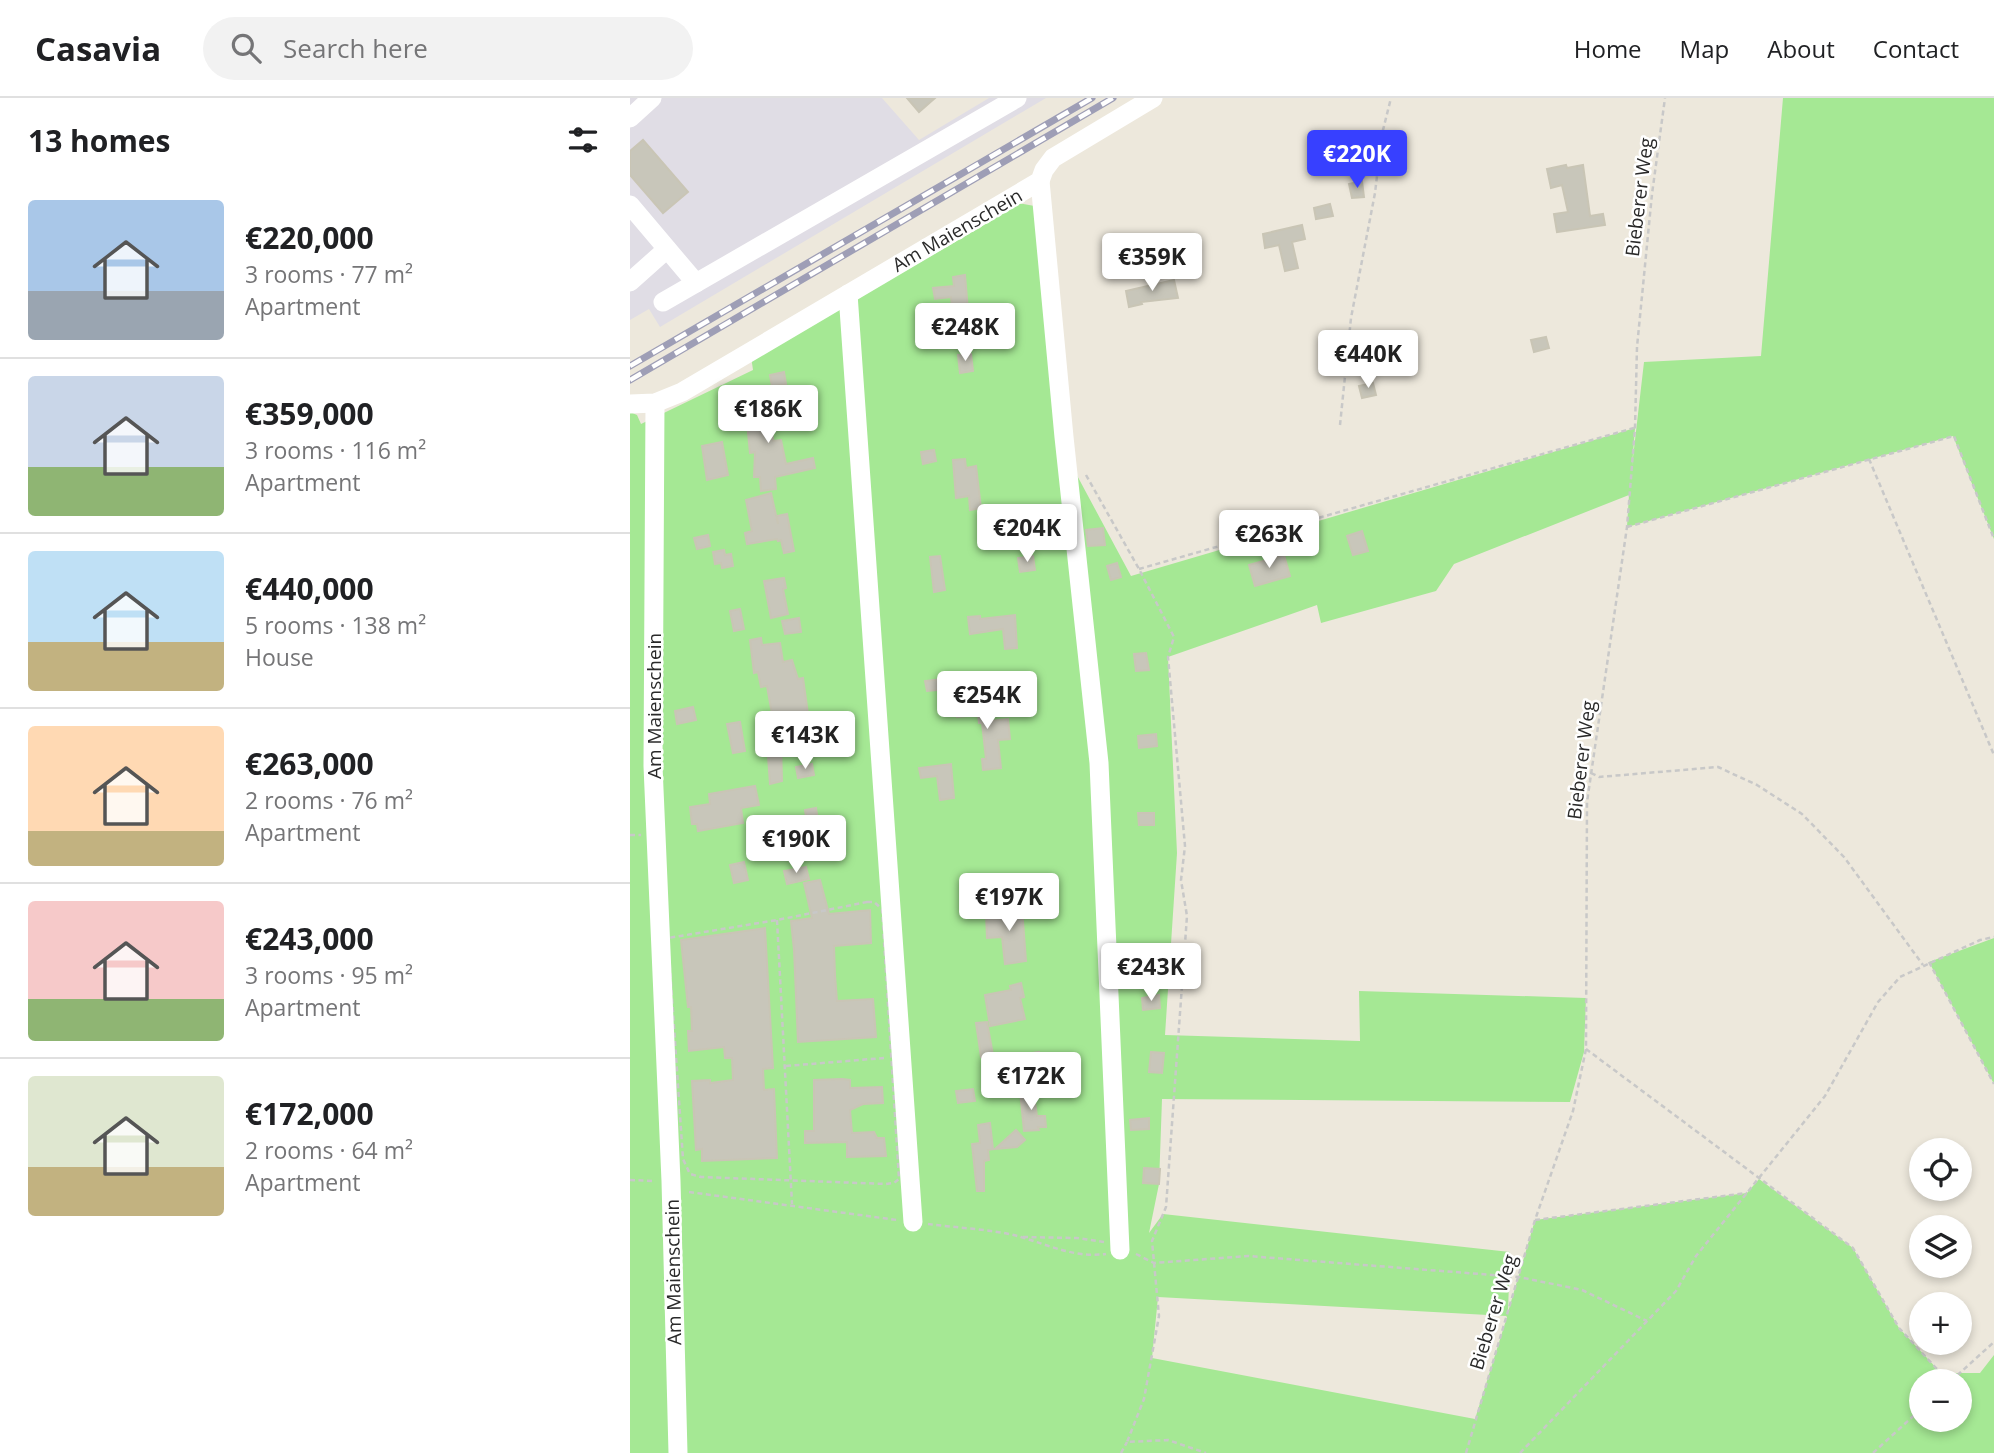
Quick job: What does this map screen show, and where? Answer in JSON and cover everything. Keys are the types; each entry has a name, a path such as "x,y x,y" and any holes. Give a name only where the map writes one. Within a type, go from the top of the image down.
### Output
{"street":[{"path":"630,118 653,98"},
{"path":"663,302 1017,98"},
{"name":"Am Maienschein","path":"1119,1251 1099,763 1040,181 1053,158 1153,98"},
{"name":"Am Maienschein","path":"678,1453 671,1181 653,766 655,403 681,392 1040,181"},
{"path":"630,205 696,283"},
{"path":"630,282 667,249"},
{"path":"848,294 913,1222"},
{"path":"630,404 655,403"}],"path":[{"path":"1340,425 1351,318 1376,193 1382,134 1391,98"},
{"name":"Bieberer Weg","path":"1466,1453 1535,1220 1573,1111 1586,1049 1587,802 1627,527 1637,347 1652,194 1665,98"},
{"path":"1139,569 1634,428"},
{"path":"1627,527 1954,436 1994,539"},
{"path":"1869,459 1994,755"},
{"path":"1085,473 1174,637 1168,657 1185,846 1181,880 1186,916 1167,1207 1152,1241 1159,1316 1144,1399 1121,1453"},
{"path":"1591,773 1599,777 1718,767 1757,785 1802,814 1844,857 1923,965"},
{"path":"867,902 879,905 883,915 892,1057 899,1179 894,1183 701,1178 690,1174 683,1159 668,938 867,902"},
{"path":"777,920 792,1205"},
{"path":"1520,1453 1676,1290 1696,1256 1825,1096 1878,1002 1900,978 1980,940 1994,937"},
{"path":"1930,962 1994,1084"},
{"path":"1586,1049 1853,1248 1899,1328 1938,1369"},
{"path":"786,1066 892,1057"},
{"path":"630,1180 671,1181 693,1194 1020,1237 1077,1238 1103,1242 1119,1251 1141,1256 1154,1263 1248,1256 1519,1278 1582,1290 1647,1321"},
{"path":"1535,1220 1747,1193"},
{"path":"1020,1237 1043,1246 1078,1254 1095,1255 1119,1251"},
{"path":"1964,1369 1994,1342"},
{"path":"1873,1453 1909,1420"},
{"path":"1127,1442 1168,1440 1206,1453"},
{"path":"1877,1449 1883,1453"}],"shaded area":[{"path":"630,98 882,98 919,140 989,98 1046,98 660,327 649,309 630,320"}],"green space":[{"path":"1783,98 1994,98 1994,539 1953,436 1627,527 1629,495 1454,564 1436,591 1321,623 1317,605 1168,657 1177,853 1165,1035 1360,1041 1359,991 1586,998 1584,1052 1570,1102 1162,1099 1159,1184 1149,1233 1163,1214 1510,1252 1508,1312 1535,1220 1747,1193 1759,1179 1853,1248 1899,1328 1909,1339 1909,1355 1924,1355 1937,1369 1909,1369 1909,1432 1972,1432 1972,1373 1980,1373 1994,1355 1994,1453 630,1453 630,412 637,415 641,424 753,370 751,356 1018,203 1040,207 1058,440 1131,576 1635,428 1632,466 1644,362 1761,356","holes":["1158,1297 1506,1316 1475,1419 1152,1358"]},
{"path":"1994,938 1994,1084 1929,962"}],"building":[{"path":"907,98 935,98 919,112"},
{"path":"643,140 688,192 663,213 630,175 630,151"},
{"path":"1566,165 1567,168 1583,165 1590,216 1603,214 1605,225 1557,232 1554,214 1568,212 1562,185 1551,188 1547,169"},
{"path":"1362,181 1364,197 1352,198 1349,184"},
{"path":"1330,204 1333,216 1316,219 1314,208"},
{"path":"1302,225 1305,239 1292,242 1298,268 1285,271 1279,245 1265,248 1263,234"},
{"path":"1130,235 1131,243 1137,242 1140,259 1119,263 1114,238"},
{"path":"965,275 969,322 953,323 951,297 935,299 933,288 954,286 953,277"},
{"path":"1174,280 1178,298 1141,302 1142,304 1129,307 1126,291"},
{"path":"1546,337 1549,348 1534,352 1531,340"},
{"path":"971,354 973,371 960,373 958,355"},
{"path":"784,372 786,384 772,387 770,375"},
{"path":"1373,383 1376,395 1362,398 1359,386"},
{"path":"763,391 765,415 771,414 773,441 781,440 786,464 813,458 815,468 775,477 776,489 761,491 760,477 754,477 755,452 750,453 744,392"},
{"path":"722,442 728,475 707,480 702,446"},
{"path":"934,450 936,461 923,464 921,452"},
{"path":"965,459 966,468 976,466 981,508 970,510 969,496 956,498 953,460"},
{"path":"771,493 778,524 777,516 787,514 794,551 784,553 781,540 777,539 747,544 745,533 752,531 746,500"},
{"path":"992,510 994,523 981,525 980,511"},
{"path":"1047,528 1049,541 1036,542 1034,529"},
{"path":"1103,528 1105,545 1088,546 1086,530"},
{"path":"1362,531 1368,551 1353,555 1347,536"},
{"path":"708,535 710,546 697,549 694,538"},
{"path":"724,550 725,555 731,554 733,566 722,568 721,563 715,564 713,552"},
{"path":"1284,555 1290,576 1255,586 1249,565"},
{"path":"940,556 945,590 934,592 930,557"},
{"path":"1033,556 1035,570 1020,572 1018,558"},
{"path":"1117,563 1121,577 1111,580 1107,566"},
{"path":"784,578 786,588 783,589 788,614 771,618 764,581"},
{"path":"740,609 744,629 734,631 730,611"},
{"path":"1015,615 1017,648 1005,649 1003,629 970,634 968,617 980,616 980,619"},
{"path":"799,618 801,632 785,634 782,621"},
{"path":"761,638 762,645 780,643 783,662 792,660 798,679 803,678 808,714 801,715 806,738 781,743 782,781 770,784 767,742 768,738 773,737 772,714 767,686 761,687 758,672 754,673 750,640"},
{"path":"1146,653 1149,670 1136,671 1134,654"},
{"path":"957,677 958,688 927,691 925,681"},
{"path":"1025,679 1027,691 1013,693 1011,681"},
{"path":"973,701 973,704 989,703 990,721 1008,719 1010,739 998,740 1001,768 983,770 982,759 986,759 982,723 979,723 978,715 957,717 955,703"},
{"path":"693,707 696,720 677,724 675,711"},
{"path":"740,722 745,751 733,753 727,724"},
{"path":"1156,734 1157,746 1139,748 1138,736"},
{"path":"812,764 814,775 798,778 796,767"},
{"path":"951,764 954,798 940,800 937,776 921,778 919,768"},
{"path":"755,786 759,805 741,808 743,823 698,831 697,824 692,824 690,807 710,804 709,794"},
{"path":"816,808 819,828 808,830 805,810"},
{"path":"1138,813 1154,813 1154,825 1139,825"},
{"path":"744,862 748,880 734,883 730,865"},
{"path":"806,867 809,879 787,884 784,871"},
{"path":"820,880 829,914 870,910 871,943 834,946 835,975 837,1001 873,999 876,1037 798,1042 791,921 812,918 804,883"},
{"path":"1022,908 1026,961 1005,964 1002,937 987,938 986,914"},
{"path":"765,928 773,1068 763,1069 764,1090 774,1089 777,1158 702,1161 702,1149 696,1150 692,1081 710,1080 710,1083 733,1080 732,1058 725,1058 724,1047 689,1051 691,1007 688,1007 681,940"},
{"path":"1021,983 1024,997 1020,998 1025,1019 990,1026 985,995 1011,990 1010,986"},
{"path":"1159,995 1160,1008 1143,1010 1142,998"},
{"path":"987,1022 993,1055 981,1057 976,1023"},
{"path":"1039,1052 1042,1069 1029,1071 1026,1054"},
{"path":"1151,1052 1164,1053 1162,1073 1149,1072"},
{"path":"814,1080 850,1080 850,1088 882,1087 883,1103 863,1104 850,1110 852,1133 874,1132 877,1138 884,1138 886,1156 847,1157 847,1142 805,1143 805,1131 814,1131"},
{"path":"973,1089 975,1101 958,1103 956,1091"},
{"path":"1033,1089 1037,1116 1045,1116 1046,1127 1024,1131 1020,1091"},
{"path":"1149,1118 1149,1129 1131,1130 1130,1120"},
{"path":"990,1123 993,1149 988,1150 989,1160 984,1161 984,1191 977,1191 972,1144 980,1143 978,1125"},
{"path":"1016,1130 1025,1140 1017,1147 995,1149"},
{"path":"1144,1168 1160,1169 1159,1184 1143,1183"}],"railway":[{"path":"630,366 1092,98"},
{"path":"630,380 1113,98"}]}
